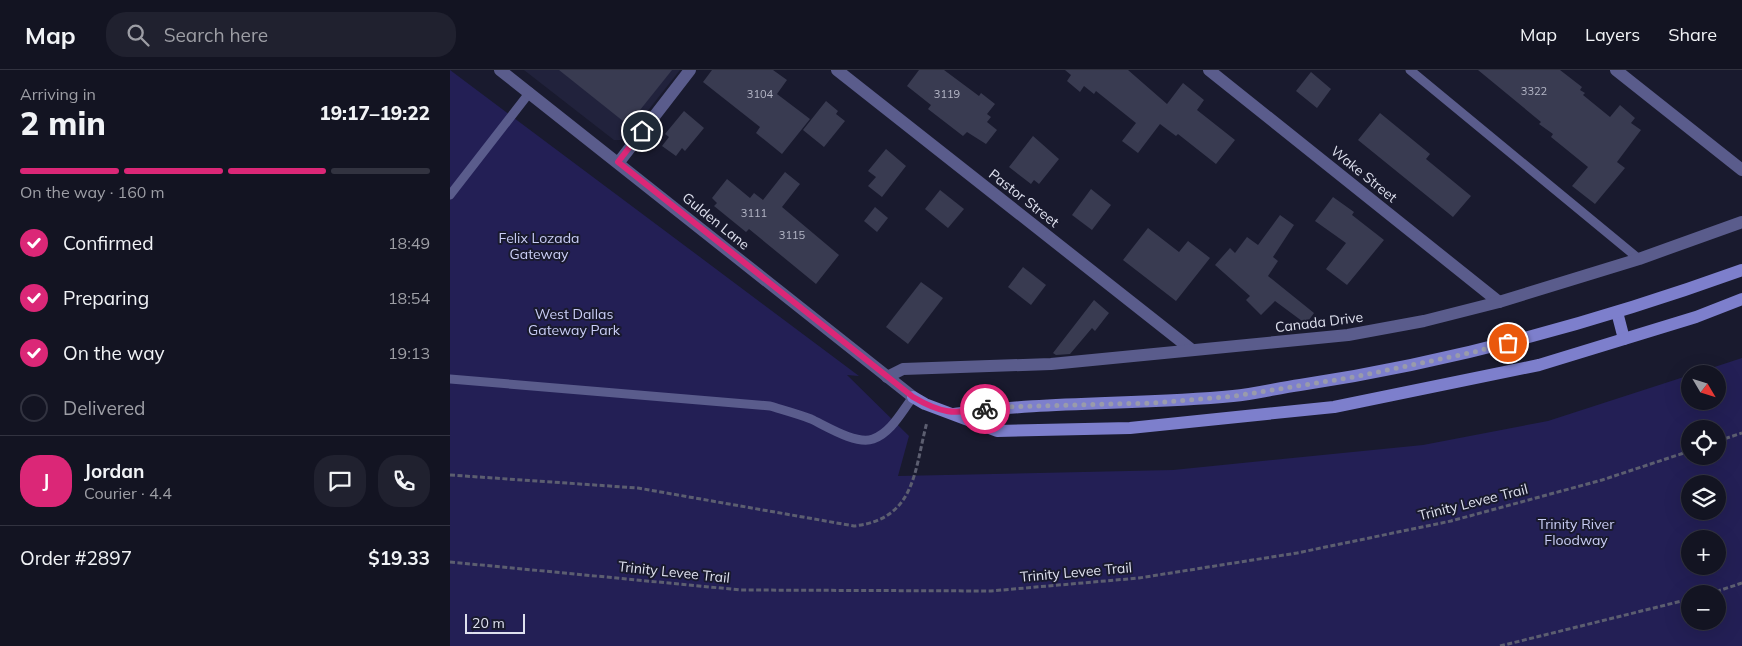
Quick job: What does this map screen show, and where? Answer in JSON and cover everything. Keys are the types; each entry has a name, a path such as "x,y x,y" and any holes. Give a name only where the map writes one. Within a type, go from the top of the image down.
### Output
{"street":[{"path":"618,162 690,70"},
{"name":"Pastor Street","path":"837,70 1192,350"},
{"name":"Wake Street","path":"1209,70 1499,302"},
{"path":"1616,70 1742,170"},
{"name":"Gulden Lane","path":"502,71 913,397"},
{"name":"Canada Drive","path":"887,377 903,369 1051,364 1348,335 1424,321 1499,302 1639,259 1742,222"},
{"path":"954,414 1002,407 1152,403 1235,396 1354,377 1474,352 1617,312 1742,270"},
{"path":"913,397 931,407 954,414 997,432 1130,428 1334,407 1539,365 1624,339 1742,299"},
{"path":"1617,312 1624,339"}],"lane":[{"path":"1410,70 1639,259"},
{"path":"450,195 530,92"},
{"path":"450,379 770,406 862,440 872,440 887,430 913,397"}],"path":[{"path":"450,475 638,488 838,525 871,524 885,518 906,498 913,482 931,407"},
{"path":"1726,438 1742,433"},
{"name":"Trinity Levee Trail","path":"450,562 741,590 991,591 1139,578 1297,553 1451,521 1602,480 1681,454"},
{"path":"1726,588 1742,583"},
{"path":"1500,646 1681,601"}],"shaded area":[{"path":"524,70 680,70 627,137 614,140"}],"green space":[{"name":"Trinity River Floodway","path":"450,70 859,376 847,375 909,436 898,476 1173,470 1423,445 1548,421 1681,378 1681,410 1726,410 1726,365 1721,365 1742,358 1742,646 450,646"}],"building":[{"path":"559,70 672,70 628,125"},
{"path":"712,70 773,70 787,80 777,94 810,119 782,154 756,133 760,127 703,82"},
{"path":"919,70 944,70 979,96 981,93 995,104 987,114 991,117 987,122 997,130 986,144 967,132 963,136 928,109 931,105 907,86"},
{"path":"1065,70 1128,70 1167,104 1183,83 1204,100 1197,110 1235,140 1216,164 1178,134 1176,136 1160,124 1138,153 1122,141 1136,123 1096,91 1094,94 1084,86 1080,92 1067,81 1071,75"},
{"path":"1478,70 1560,70 1582,87 1580,90 1585,93 1583,95 1610,117 1620,105 1635,118 1631,123 1641,130 1617,162 1625,168 1595,204 1572,186 1588,167 1551,137 1553,134 1539,124 1541,122"},
{"path":"1311,72 1331,89 1317,108 1296,91"},
{"path":"826,101 838,111 836,114 845,121 824,147 803,130"},
{"path":"684,111 704,128 685,151 682,148 676,156 662,146 669,137 665,134"},
{"path":"1380,113 1430,154 1426,159 1471,196 1453,217 1358,140"},
{"path":"1033,136 1059,159 1039,184 1034,180 1031,184 1009,167"},
{"path":"886,149 906,166 882,197 868,186 876,177 868,171"},
{"path":"785,172 800,184 782,207 839,255 816,284 749,229 746,232 714,206 717,203 712,198 727,179 750,198 754,193 763,200"},
{"path":"1091,189 1111,205 1092,230 1072,215"},
{"path":"940,190 964,209 948,228 925,209"},
{"path":"1333,197 1354,212 1352,215 1384,240 1347,285 1326,269 1346,243 1315,221"},
{"path":"875,207 888,218 877,232 864,221"},
{"path":"1280,215 1294,225 1273,257 1278,261 1268,276 1314,313 1306,324 1275,301 1261,315 1246,300 1250,296 1215,265 1230,248 1235,253 1247,237 1258,245"},
{"path":"1148,228 1179,252 1188,241 1210,258 1176,301 1123,260"},
{"path":"1023,267 1046,285 1031,305 1008,287"},
{"path":"921,282 943,298 908,344 886,327"},
{"path":"1094,300 1109,313 1095,331 1092,328 1070,354 1056,355 1053,353"}],"way so far":[{"path":"985,409 1152,403 1235,396 1354,377 1508,343"}],"route":[{"path":"642,131 618,162 913,397 931,407 954,414 985,409"}],"park label":[{"name":"Felix Lozada Gateway","path":"539,246"},
{"name":"West Dallas Gateway Park","path":"574,322"}]}
